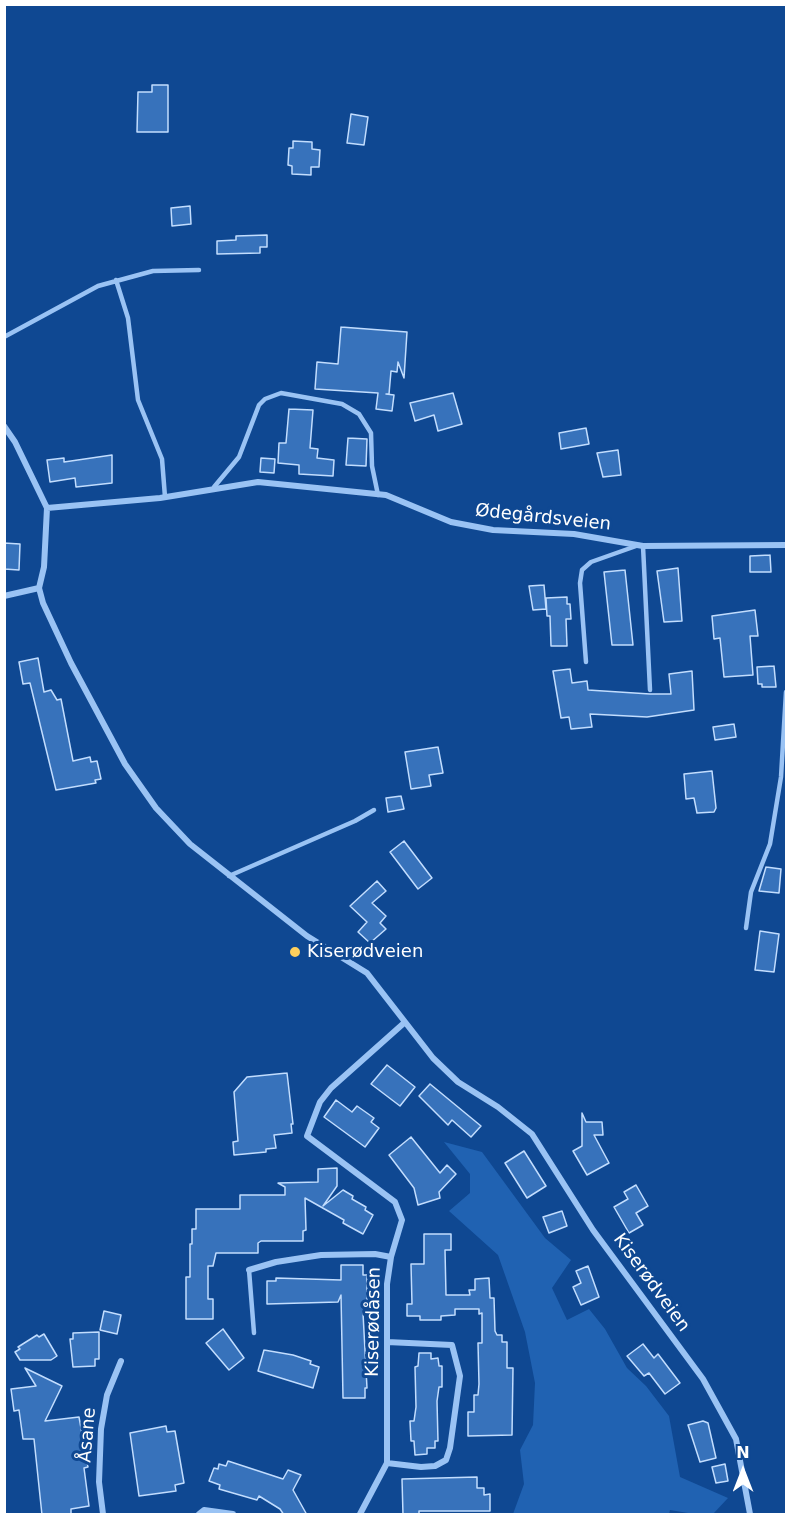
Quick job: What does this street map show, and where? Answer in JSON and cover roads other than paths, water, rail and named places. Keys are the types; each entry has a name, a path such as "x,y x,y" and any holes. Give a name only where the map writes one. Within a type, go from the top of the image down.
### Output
{"street":[{"path":"4,426 15,442 47,508 44,567 39,588 4,596"},
{"name":"Ødegårdsveien","path":"47,508 165,497 214,487 258,482 378,495 471,527 565,533 641,545 786,545"},
{"name":"Kiserødveien","path":"39,588 71,663 125,764 156,808 190,844 229,876 307,936 367,973 433,1058 458,1082 498,1107 532,1134 542,1147 593,1230 703,1379 736,1439 750,1515"},
{"name":"Kiserødåsen","path":"360,1515 387,1463 387,1284 391,1257 402,1228 398,1206 367,1179 307,1136 320,1102 331,1088 404,1023"},
{"path":"249,1270 321,1255 375,1254 391,1257"},
{"path":"387,1342 446,1343 452,1346 460,1376 450,1448 446,1460 435,1466 421,1467 387,1463"},
{"name":"Åsane","path":"103,1515 99,1482 101,1429 107,1395 121,1361"},
{"path":"199,1515 204,1510 233,1515"}],"lane":[{"path":"4,337 98,285 153,271 199,270"},
{"path":"116,280 128,318 138,400 162,459 165,497"},
{"path":"214,487 239,457 259,405 265,399 281,393 342,404 359,414 371,433 372,466 378,495"},
{"path":"641,545 650,690"},
{"name":"Ødegårdsveien","path":"586,662 582,570 591,562 641,545"},
{"path":"746,928 751,892 770,844 781,777 786,692"},
{"path":"229,876 355,821 374,810"},
{"path":"249,1270 254,1333"}],"place":[{"name":"Kiserødveien","path":"295,952"}]}
